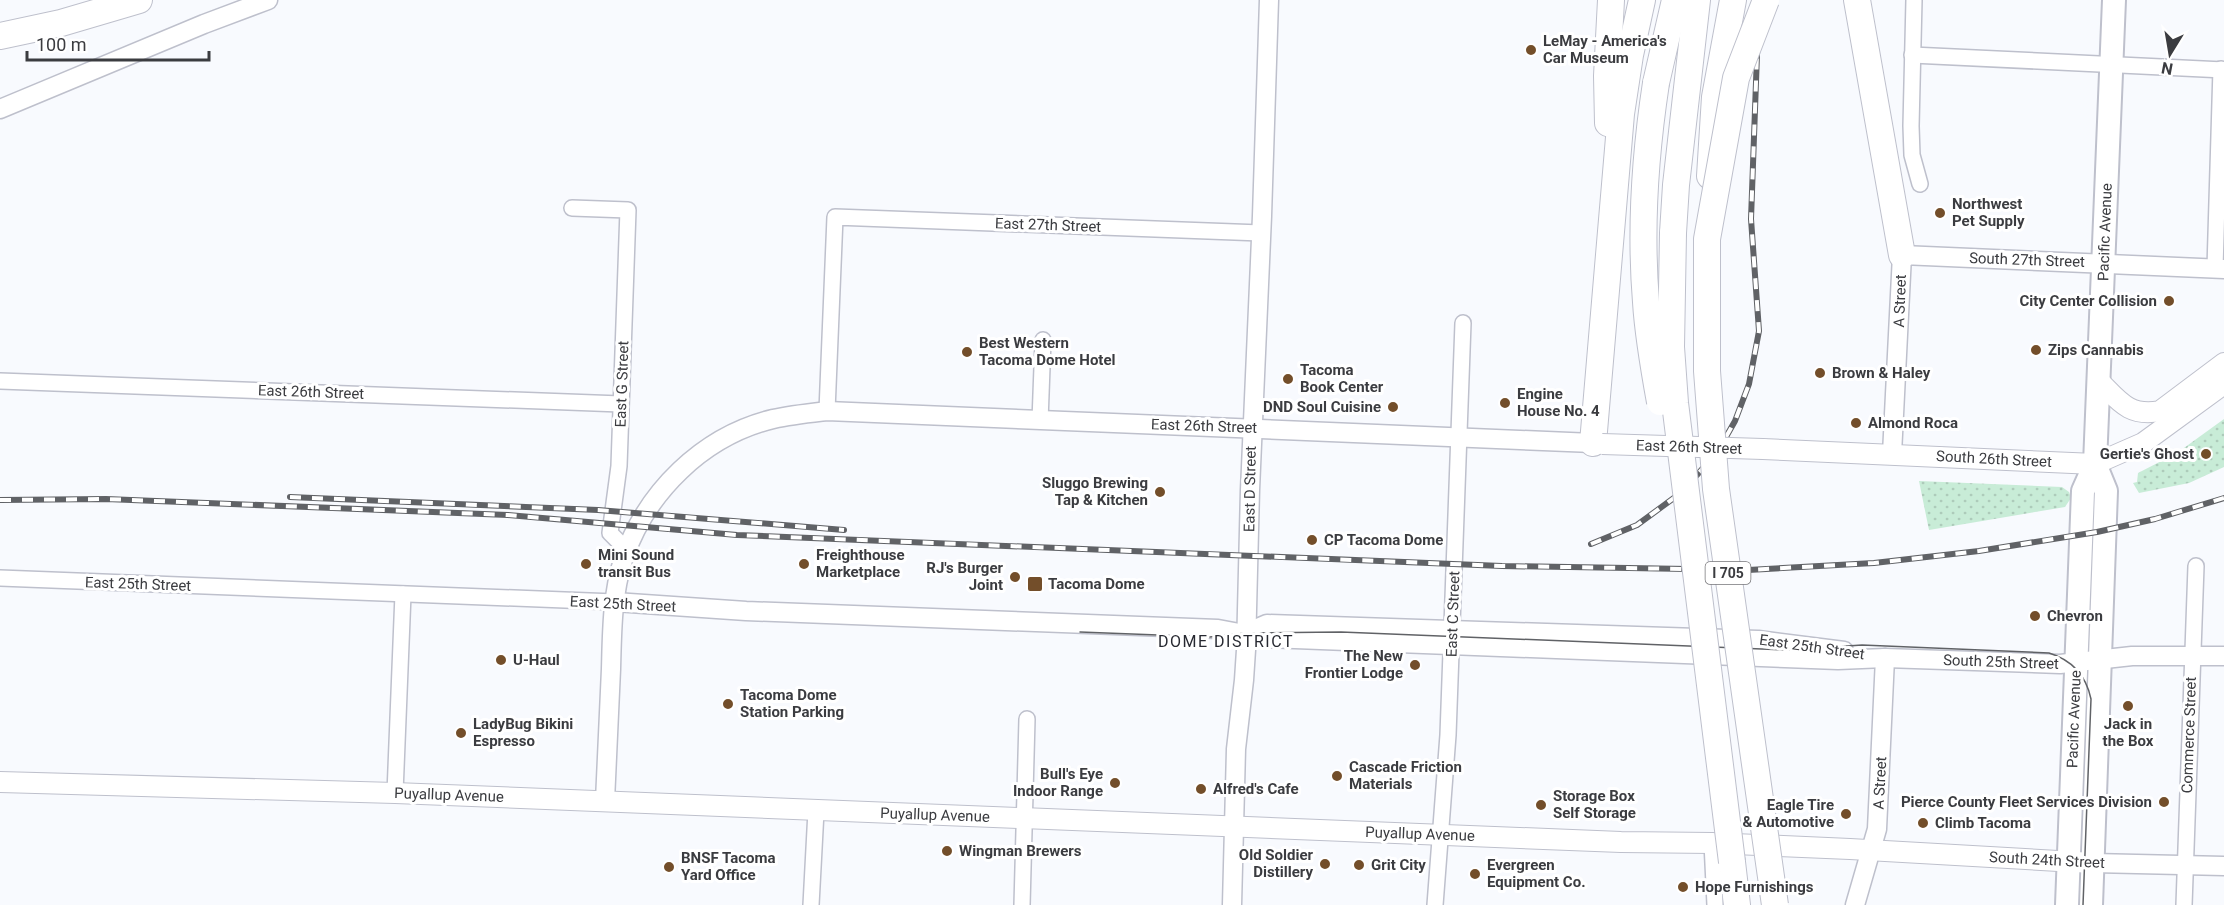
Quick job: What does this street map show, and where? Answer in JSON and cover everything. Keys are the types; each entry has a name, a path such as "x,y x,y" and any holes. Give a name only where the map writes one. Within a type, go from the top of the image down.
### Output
{"highway":[{"path":"0,36 60,23 139,0"},
{"path":"1610,244 1607,76 1611,0"},
{"path":"1598,443 1610,244 1622,114 1630,55 1642,0"},
{"name":"I 705","path":"1675,0 1656,83 1650,124 1644,213 1644,269 1648,326 1660,405 1697,594 1732,862 1735,905"},
{"path":"1697,0 1676,185 1671,292 1671,347 1675,403 1697,594"},
{"path":"1707,239 1715,97 1733,0"},
{"path":"1707,239 1736,78 1766,0"},
{"path":"1857,0 1902,255"},
{"name":"I 705","path":"1707,239 1707,371 1712,449 1775,905"}],"main road":[{"name":"Pacific Avenue","path":"2067,905 2083,490 2095,464 2115,0"},
{"path":"2099,381 2131,410 2147,413 2160,411 2224,363"},
{"path":"2095,464 2143,443 2224,384"},
{"name":"East 26th Street","path":"1598,443 1892,454"},
{"name":"South 26th Street","path":"1892,454 2095,464"},
{"name":"Pacific Avenue","path":"2091,905 2106,491 2095,464"},
{"name":"Puyallup Avenue","path":"0,782 395,792 816,811 1870,850"},
{"name":"South 24th Street","path":"1870,850 2093,862"}],"street":[{"path":"0,109 204,24 268,0"},
{"name":"East D Street","path":"1232,905 1236,749 1244,680 1246,633 1269,0"},
{"path":"1914,0 1911,126 1912,155 1920,184"},
{"path":"1912,55 2222,70 2219,268"},
{"name":"East G Street","path":"572,208 628,210 619,466 609,533 627,550"},
{"name":"East 27th Street","path":"827,411 835,217 1261,233"},
{"name":"South 27th Street","path":"1902,255 2219,268"},
{"name":"A Street","path":"1892,454 1902,255"},
{"name":"East C Street","path":"1435,905 1448,735 1463,323"},
{"path":"1040,421 1043,340"},
{"name":"East 26th Street","path":"0,381 621,404"},
{"name":"East 26th Street","path":"615,602 618,582 635,530 667,483 699,454 744,429 772,419 827,411 1598,443"},
{"name":"Commerce Street","path":"2184,905 2196,566"},
{"name":"East 25th Street","path":"0,578 615,602 758,611 1218,629 1246,633 1267,624 1452,636 1766,640 1885,658"},
{"path":"395,792 403,594"},
{"path":"605,801 612,623 615,602"},
{"name":"South 25th Street","path":"1885,658 2076,663 2132,656 2224,656"},
{"name":"A Street","path":"1855,905 1877,829 1885,658"},
{"path":"1022,905 1027,719"},
{"path":"811,905 816,811"},
{"path":"1712,843 1715,905"},
{"name":"South 24th Street","path":"2093,862 2224,866"}],"green space":[{"path":"2224,419 2224,467 2189,483 2139,493 2133,483 2137,482 2138,473 2177,453"},
{"path":"1919,481 2062,487 2069,492 2071,498 2065,507 1929,530"}],"tram line":[{"path":"1080,632 1210,637 1246,633 1341,632 1789,650 1862,645 2049,653 2065,660 2077,670 2086,683 2091,699 2083,905"}],"railway":[{"path":"1591,544 1637,525 1682,492 1718,451 1735,421 1749,384 1759,331 1751,219 1759,0"},
{"path":"290,497 598,510 844,530"},
{"path":"0,500 106,499 508,515 737,535 1502,566 1748,570 1874,563 1979,551 2097,532 2155,519 2224,498"}],"place":[{"name":"LeMay - America's Car Museum","path":"1531,50"},
{"name":"Northwest Pet Supply","path":"1940,213"},
{"name":"City Center Collision","path":"2169,301"},
{"name":"Zips Cannabis","path":"2036,350"},
{"name":"Best Western Tacoma Dome Hotel","path":"967,352"},
{"name":"Brown & Haley","path":"1820,373"},
{"name":"Tacoma Book Center","path":"1288,379"},
{"name":"Engine House No. 4","path":"1505,403"},
{"name":"DND Soul Cuisine","path":"1393,407"},
{"name":"Almond Roca","path":"1856,423"},
{"name":"Gertie's Ghost","path":"2206,454"},
{"name":"Sluggo Brewing Tap & Kitchen","path":"1160,492"},
{"name":"CP Tacoma Dome","path":"1312,540"},
{"name":"Mini Sound transit Bus","path":"586,564"},
{"name":"Freighthouse Marketplace","path":"804,564"},
{"name":"RJ's Burger Joint","path":"1015,577"},
{"name":"Tacoma Dome","path":"1035,584"},
{"name":"Chevron","path":"2035,616"},
{"name":"U-Haul","path":"501,660"},
{"name":"The New Frontier Lodge","path":"1415,665"},
{"name":"Tacoma Dome Station Parking","path":"728,704"},
{"name":"Jack in the Box","path":"2128,706"},
{"name":"LadyBug Bikini Espresso","path":"461,733"},
{"name":"Cascade Friction Materials","path":"1337,776"},
{"name":"Bull's Eye Indoor Range","path":"1115,783"},
{"name":"Alfred's Cafe","path":"1201,789"},
{"name":"Pierce County Fleet Services Division","path":"2164,802"},
{"name":"Storage Box Self Storage","path":"1541,805"},
{"name":"Eagle Tire & Automotive","path":"1846,814"},
{"name":"Climb Tacoma","path":"1923,823"},
{"name":"Wingman Brewers","path":"947,851"},
{"name":"Old Soldier Distillery","path":"1325,864"},
{"name":"Grit City","path":"1359,865"},
{"name":"BNSF Tacoma Yard Office","path":"669,867"},
{"name":"Evergreen Equipment Co.","path":"1475,874"},
{"name":"Hope Furnishings","path":"1683,887"}],"district":[{"name":"DOME DISTRICT","path":"1226,641"}]}
